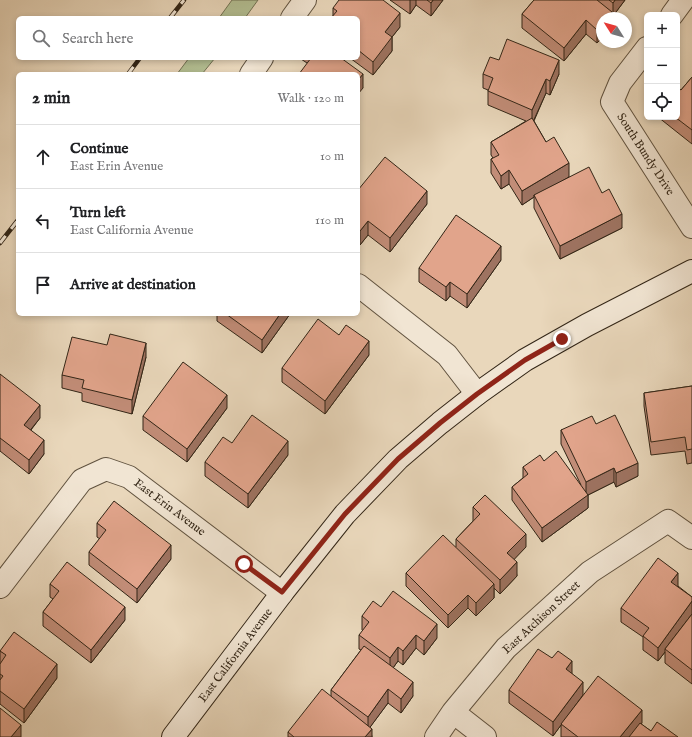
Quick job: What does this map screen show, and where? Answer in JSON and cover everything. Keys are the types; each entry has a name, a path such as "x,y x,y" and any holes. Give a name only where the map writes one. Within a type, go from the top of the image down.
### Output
{"street":[{"path":"293,16 305,0"},
{"path":"674,12 683,0"},
{"name":"South Bundy Drive","path":"644,52 620,83 612,102 692,227"},
{"path":"252,72 261,60"},
{"name":"East California Avenue","path":"173,737 282,592 345,514 398,459 477,394 525,360 587,325 692,271"},
{"path":"360,287 447,355 477,394"},
{"name":"East Erin Avenue","path":"0,587 82,480 106,469 129,477 282,592"},
{"name":"East Atchison Street","path":"436,737 453,712 506,648 590,572 668,521 692,538"},
{"path":"453,712 485,737"}],"green space":[{"path":"232,0 258,0 246,16 220,16"},
{"path":"188,60 213,60 204,72 178,72"}],"building":[{"path":"339,0 383,0 400,13 385,32 392,37 373,62 360,52 360,16 333,16 337,11 333,8"},
{"path":"534,0 597,0 612,12 596,12 596,29 586,20 564,48 522,14"},
{"path":"507,39 559,60 550,81 546,79 532,110 488,91 493,78 483,74 490,57 499,60"},
{"path":"310,60 344,60 363,74 360,78 360,72 300,72"},
{"path":"692,77 692,130 679,120 680,89 681,90"},
{"path":"532,118 546,142 554,137 569,163 522,191 509,170 501,176 491,159 499,155 491,142"},
{"path":"385,157 427,191 390,238 368,221 360,231 360,188"},
{"path":"589,167 602,193 609,189 622,214 560,246 534,195"},
{"path":"456,215 501,246 467,294 450,282 446,287 419,268"},
{"path":"229,316 279,316 262,340"},
{"path":"318,319 339,335 346,325 369,341 325,401 282,368"},
{"path":"110,334 146,343 132,400 82,388 84,380 62,375 72,337 107,345"},
{"path":"183,362 227,395 187,449 143,416"},
{"path":"0,374 40,405 24,425 44,440 29,460 0,438"},
{"path":"692,386 692,449 687,450 685,437 651,442 644,393"},
{"path":"252,415 288,441 248,494 205,462 223,437 232,443"},
{"path":"615,415 638,463 616,473 614,468 586,482 561,430 592,416 596,424"},
{"path":"556,451 588,495 542,528 512,487 528,474 523,467 540,455 544,461"},
{"path":"485,495 526,534 507,553 517,562 500,580 456,539 480,514 473,507"},
{"path":"114,501 171,545 137,589 89,552 106,530 97,523"},
{"path":"443,535 494,584 476,603 468,595 448,615 406,573"},
{"path":"658,558 678,573 671,582 692,597 692,601 658,648 643,636 649,628 621,608"},
{"path":"67,562 125,607 91,650 43,612 59,591 50,584"},
{"path":"393,591 437,624 424,641 416,635 403,651 398,647 390,658 359,635 369,622 362,616 373,601 381,607"},
{"path":"692,614 692,670 665,649"},
{"path":"14,632 57,664 24,709 0,691 0,680 3,676 0,674 0,664 6,655 0,651"},
{"path":"364,646 413,682 401,699 388,689 368,717 331,690"},
{"path":"538,649 552,658 558,651 572,661 566,669 583,682 553,722 509,690"},
{"path":"598,676 642,710 620,737 578,737 561,724"},
{"path":"322,689 372,729 365,737 294,737 288,732"},
{"path":"0,708 21,725 11,737 0,737"},
{"path":"657,722 678,737 629,737 640,723 651,731"}],"railway":[{"path":"172,16 184,0"},
{"path":"130,72 138,60"},
{"path":"0,243 16,223"}],"route":[{"path":"244,564 282,592 345,514 398,459 477,394 525,360 562,339"}]}
